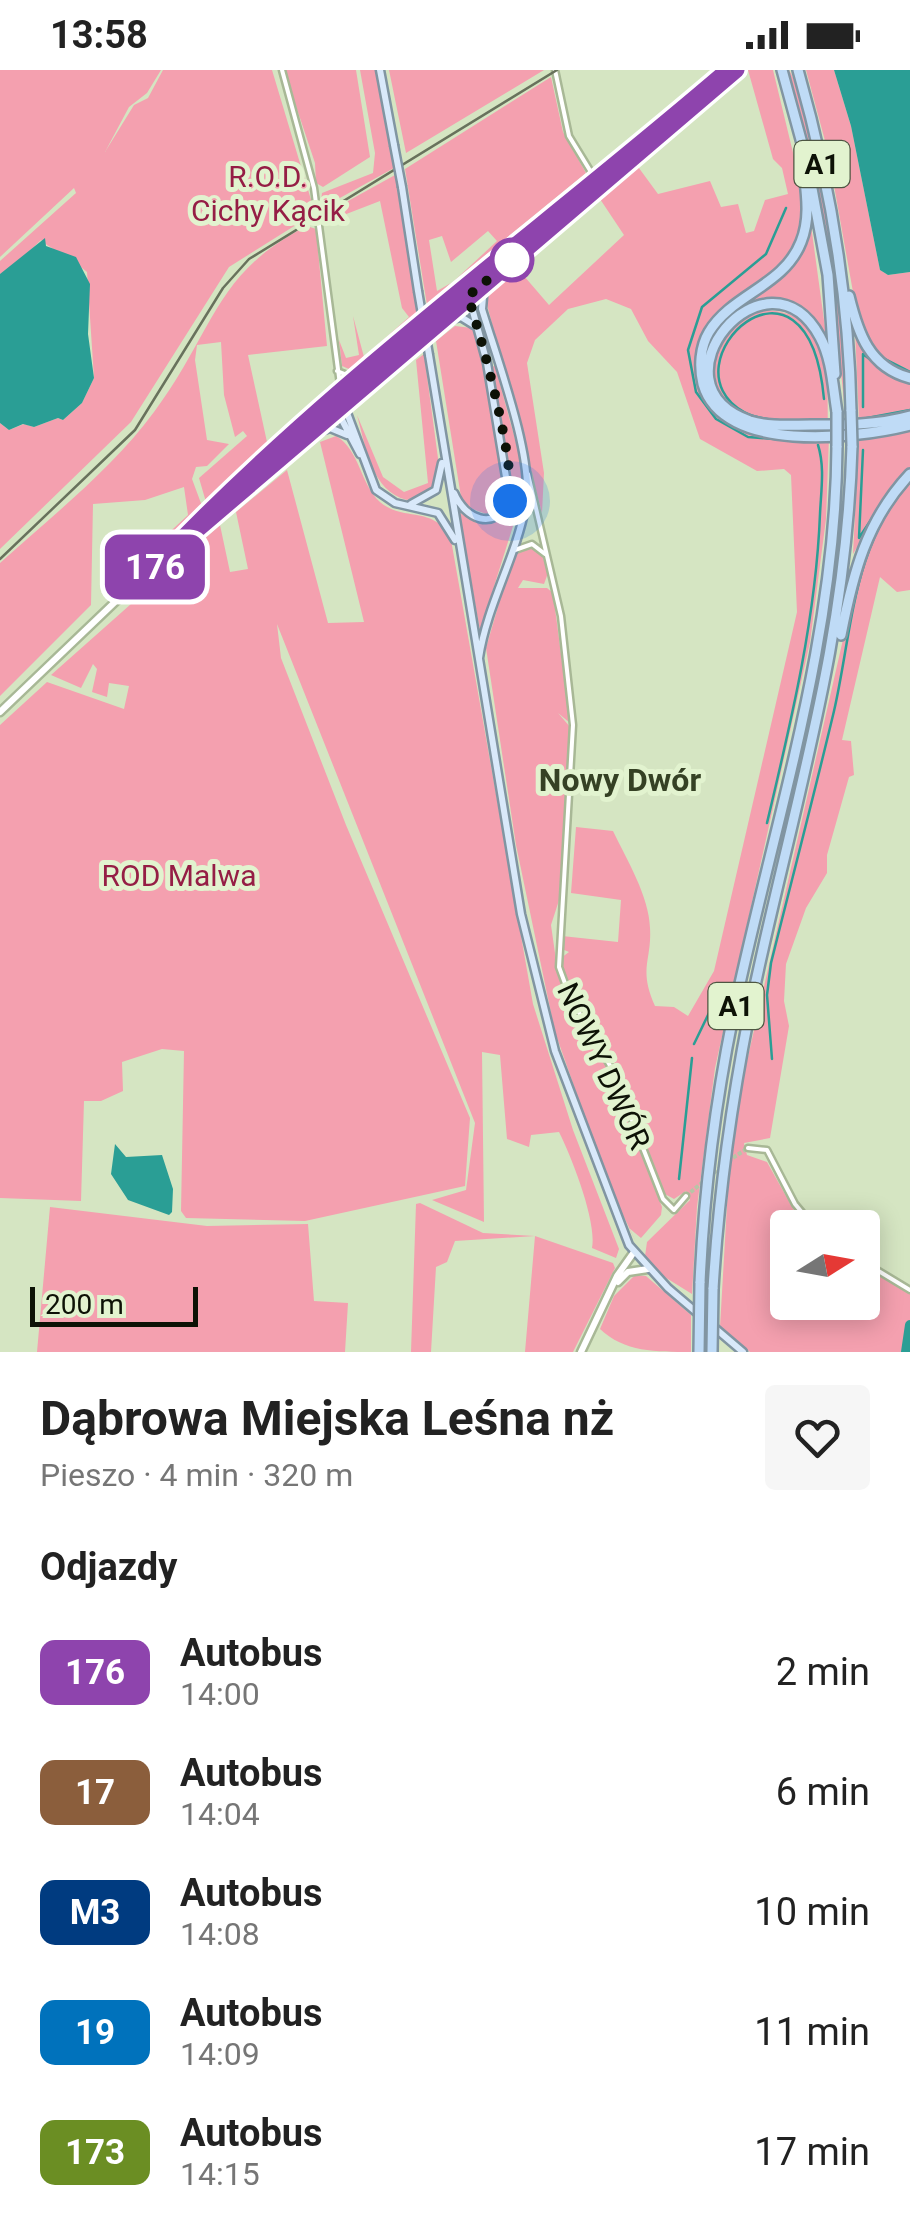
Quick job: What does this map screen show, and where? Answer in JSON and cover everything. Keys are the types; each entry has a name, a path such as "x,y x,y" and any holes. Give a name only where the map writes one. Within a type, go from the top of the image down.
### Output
{"highway":[{"name":"A1","path":"698,1352 713,1136 731,1031 818,656 832,544 838,446 828,275 802,144 782,70"},
{"name":"A1","path":"712,1352 713,1289 726,1145 745,1034 832,656 847,545 852,446 839,260 824,174 798,70"},
{"path":"802,144 808,202 802,241 778,274 734,306 710,330 701,362 704,388 722,414 760,432 863,432 910,425"},
{"path":"839,260 864,342 885,368 910,378"},
{"path":"837,412 826,352 802,316 775,306 755,307 738,313 721,329 710,351 710,379 720,400 739,416 781,425 864,424 910,416"},
{"path":"832,656 864,544 883,508 910,474"}],"main road":[{"path":"380,70 521,914 540,999 598,1170 634,1252 648,1269 744,1352"},
{"path":"152,569 202,516 450,297 727,70"},
{"path":"0,712 152,569 737,70"},
{"path":"448,480 460,507 474,518 499,515 510,501 508,472 468,296 480,272"},
{"path":"478,664 484,629 527,500 527,470 482,309 484,284"},
{"path":"450,297 468,296 482,309"},
{"path":"438,322 461,317 478,329"},
{"path":"350,414 364,387"},
{"path":"341,392 360,454"},
{"path":"344,404 342,420 381,494 425,507 446,521 462,562"},
{"path":"306,436 330,428 350,437"},
{"path":"408,505 436,490 443,447"},
{"path":"581,1352 610,1290 634,1252"},
{"path":"610,1290 628,1272 648,1269"}],"street":[{"path":"282,70 311,174 341,392"},
{"path":"555,70 568,133 594,178"},
{"path":"337,370 349,378 360,377"},
{"name":"NOWY DWÓR","path":"527,470 561,616 574,742 559,968 570,997 612,1069 663,1199 674,1210 686,1196"},
{"path":"511,553 532,544 546,558"},
{"path":"748,1148 768,1150 800,1210"},
{"path":"880,1272 910,1290"}],"green space":[{"name":"R.O.D. Cichy Kącik","path":"0,70 161,70 147,93 129,107 105,152 134,105 148,98 163,70 272,70 315,213 229,267 131,422 0,549 0,423 9,430 24,424 34,427 58,418 63,420 82,403 94,378 87,272 41,240 8,272 0,274 0,261 76,193 74,188 0,257"},
{"path":"284,70 356,70 370,157 323,187 316,183 315,163"},
{"path":"360,70 376,70 394,168 320,209 322,193 373,173 375,153"},
{"path":"389,70 544,70 406,153"},
{"path":"748,70 773,70 804,198 800,237 778,270 716,317 698,376 706,397 733,424 768,435 829,437 826,519 810,642 715,1068 697,1207 692,1294 663,1276 645,1256 647,1242 690,1200 686,1191 674,1199 663,1193 631,1102 565,978 561,958 569,952 562,949 562,936 618,942 621,900 571,893 576,827 613,831 646,903 650,939 646,973 655,1006 674,1007 688,1016 714,971 797,612 791,475 784,469 757,471 700,439 677,372 648,341 631,309 606,299 568,309 535,340 527,363 544,473 542,513 485,297 494,283 518,269 549,305 624,235 598,196 636,164 658,194 710,181 721,207 738,204 746,233 754,231 765,200 788,194 782,168 773,159"},
{"path":"789,70 815,162 836,268 844,340 845,411 826,227"},
{"path":"806,70 834,70 851,126 880,270 888,275 910,272 910,375 878,354 858,320 828,152"},
{"path":"551,77 563,132 586,173 454,281 497,241 488,231 451,262 442,236 429,240 437,291 451,283 427,305 405,169"},
{"path":"395,175 417,313 354,368 349,369 342,366 339,340 346,358 359,355 353,316 364,357 409,317 402,308 380,201 323,223 321,216"},
{"path":"810,218 827,342 810,322 789,310 767,306 746,308 732,315 789,268 801,248"},
{"path":"307,226 316,229 327,346 248,355 267,442 285,430 206,502 199,478 247,436 243,431 235,437 224,395 221,342 197,345 195,360 207,440 229,444 207,466 196,467 192,479 202,506 163,549 160,541 188,515 184,487 145,500 93,504 91,605 0,696 0,563 81,491 137,433 174,382 218,306 252,263"},
{"path":"757,310 780,312 811,330 824,362 828,422 758,420 732,407 721,394 715,378 719,345 740,318"},
{"path":"455,326 472,328 477,335 507,485 502,506 486,514 467,507 461,497 436,341"},
{"path":"855,329 863,346 910,381 910,413 859,421"},
{"path":"713,335 707,353 709,379 718,402 730,416 746,423 815,426 828,431 762,429 732,418 720,408 704,371 705,353"},
{"path":"424,354 440,473 436,487 407,500 395,495 378,478 357,415 383,477 404,492 428,483 416,360"},
{"path":"495,366 524,472 524,491 480,631 459,512 475,520 490,521 502,514 512,499 490,367"},
{"path":"910,429 910,471 878,511 853,554 859,436"},
{"name":"ROD Malwa","path":"336,436 350,450 380,502 398,511 424,516 450,534 533,1004 573,1130 619,1249 616,1258 592,1248 587,1207 559,1132 531,1135 529,1147 507,1139 500,1055 482,1052 484,1222 432,1200 466,1190 475,1123 277,624 281,658 346,825 470,1118 465,1186 305,1221 186,1218 181,1211 184,1051 162,1049 122,1062 123,1091 101,1101 84,1101 81,1201 0,1198 0,725 47,682 124,709 129,686 109,683 107,697 92,692 97,669 93,664 81,688 51,675 220,525 230,572 248,569 236,512 287,470 328,623 364,622 320,442"},
{"path":"910,480 910,590 897,592 880,577 842,740 851,741 854,775 849,777 827,855 827,873 806,908 786,964 784,1001 789,1026 770,1138 744,1143 747,1155 767,1162 794,1210 770,1210 770,1320 880,1320 880,1276 910,1294 910,1352 750,1352 720,1327 728,1188 742,1083 862,556 888,505"},
{"path":"525,546 541,552 548,573 544,584 523,580 518,588 547,588 553,593 570,723 558,713 571,728 569,773 550,781 553,788 568,790 562,891 551,925 557,967 568,998 610,1070 662,1207 661,1215 641,1238 629,1228 609,1186 555,1032 516,845 486,648 513,555"},
{"path":"416,1204 483,1233 535,1236 455,1241 447,1262 436,1267 431,1352 411,1352"},
{"path":"50,1207 207,1226 308,1224 314,1301 348,1303 345,1352 37,1352"},
{"path":"535,1236 613,1263 615,1268 573,1352 525,1352"},
{"path":"635,1275 646,1276 691,1315 691,1352 630,1346 600,1329 614,1296"}],"water":[{"path":"834,70 910,70 910,272 888,275 880,270 851,126"},
{"path":"45,238 46,246 76,257 90,284 88,334 94,378 82,403 63,420 58,418 34,427 23,424 9,430 0,423 0,274"},
{"path":"115,1144 126,1157 162,1155 173,1189 169,1215 128,1200 111,1174"}],"waterway":[{"path":"786,208 766,254 702,307 688,350 696,392 716,419 748,437 788,440"},
{"path":"824,399 813,347 793,320 770,313 746,322 728,341 719,365 723,391 744,412 774,420 828,420"},
{"path":"863,407 863,354 893,377 910,383"},
{"path":"883,358 910,372"},
{"path":"862,419 910,410"},
{"path":"862,438 910,430"},
{"path":"767,823 808,631 822,479 818,445"},
{"path":"863,450 859,538 892,488"},
{"path":"772,1059 767,995 771,963 834,711 857,590 876,533 910,482"},
{"path":"694,1044 723,984"},
{"path":"679,1179 692,1058"},
{"path":"906,1352 910,1325"}],"tunnel":[{"path":"728,1161 748,1148"},
{"path":"686,1196 721,1167"}],"tram line":[{"path":"0,559 135,430 223,288 249,259 557,70"}],"bus line":[{"name":"176","path":"727,70 458,290 320,409 202,516 152,569 737,70"}],"district":[{"name":"Nowy Dwór","path":"620,780"}],"route":[{"path":"510,501 487,363 468,296 512,260"}]}
